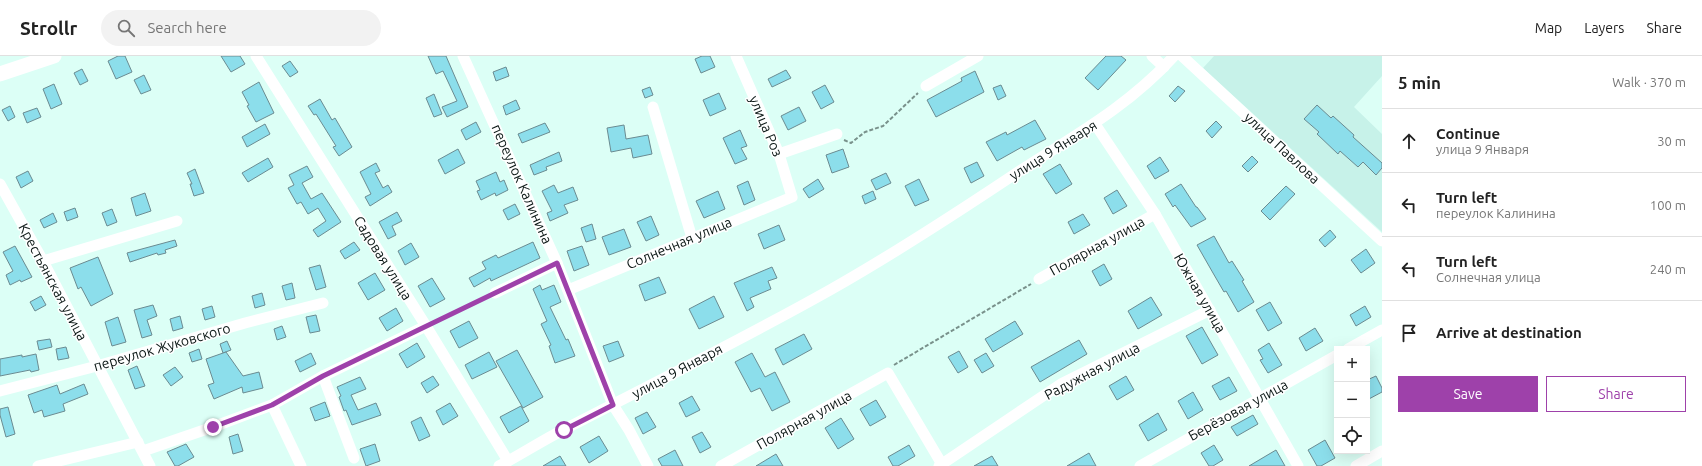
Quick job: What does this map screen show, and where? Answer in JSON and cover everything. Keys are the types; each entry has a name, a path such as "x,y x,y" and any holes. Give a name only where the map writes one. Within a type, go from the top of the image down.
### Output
{"main road":[{"path":"0,74 54,56"}],"street":[{"name":"Садовая улица","path":"256,56 426,326 504,464"},
{"name":"переулок Калинина","path":"463,56 557,263 613,405 629,430 648,466"},
{"name":"улица Роз","path":"736,56 779,154 792,198"},
{"path":"926,86 978,56"},
{"path":"1152,56 1164,67"},
{"name":"улица 9 Января","path":"504,464 564,430 830,290 924,234 1095,124 1131,98 1174,56"},
{"name":"улица Павлова","path":"1182,56 1382,241"},
{"path":"653,107 692,238"},
{"name":"Южная улица","path":"1095,124 1154,214 1298,466"},
{"path":"779,154 837,134"},
{"name":"Крестьянская улица","path":"0,184 43,261 150,466"},
{"name":"Солнечная улица","path":"568,290 792,198"},
{"name":"Полярная улица","path":"1039,279 1154,214"},
{"path":"43,261 177,221"},
{"path":"495,293 557,263"},
{"name":"переулок Жуковского","path":"0,390 97,366 245,323 323,303"},
{"name":"Радужная улица","path":"941,465 1061,384 1210,310"},
{"path":"38,466 140,446 213,427 272,405 323,376 426,326"},
{"path":"1353,346 1382,330"},
{"name":"Берёзовая улица","path":"1140,466 1334,357"},
{"path":"890,370 941,465"},
{"name":"Полярная улица","path":"721,466 890,370"},
{"path":"323,376 354,458"},
{"path":"272,405 301,466"},
{"path":"1356,466 1382,451"}],"path":[{"path":"837,134 842,139 850,143 865,132 883,126 926,86"},
{"path":"890,370 1039,279"},
{"path":"426,326 495,293"}],"shaded area":[{"path":"1214,56 1382,56 1382,76 1354,107 1382,134 1382,232 1203,68"}],"building":[{"path":"118,56 125,56 132,72 116,79 108,61"},
{"path":"221,56 240,56 245,64 231,72"},
{"path":"428,56 446,56 468,107 447,117 442,107 457,101 443,71 436,74"},
{"path":"702,56 710,56 715,67 701,73 695,59"},
{"path":"1106,56 1121,56 1126,60 1098,90 1085,78"},
{"path":"290,61 298,72 290,77 282,66"},
{"path":"506,67 509,76 496,81 493,72"},
{"path":"82,69 88,81 80,85 74,73"},
{"path":"786,70 791,78 772,87 768,79"},
{"path":"975,71 984,92 936,117 927,100 962,81 961,78"},
{"path":"144,75 151,90 141,94 134,80"},
{"path":"259,82 274,113 256,122 247,106 249,105 242,92"},
{"path":"54,84 62,104 51,109 43,89"},
{"path":"825,85 834,102 821,109 812,92"},
{"path":"1001,85 1006,96 998,100 993,88"},
{"path":"1178,86 1185,91 1175,102 1169,96"},
{"path":"650,87 653,95 645,98 642,90"},
{"path":"719,93 726,109 710,116 703,100"},
{"path":"434,94 442,114 434,117 426,98"},
{"path":"320,99 332,120 335,118 352,147 339,156 333,147 336,146 316,114 314,115 308,106"},
{"path":"516,100 520,109 506,115 503,106"},
{"path":"1317,105 1331,118 1333,116 1354,135 1353,137 1382,163 1382,168 1376,175 1363,162 1358,167 1340,151 1338,154 1317,134 1319,132 1304,119"},
{"path":"10,106 15,117 8,121 2,110"},
{"path":"799,107 806,121 788,130 781,116"},
{"path":"37,108 41,117 27,123 23,113"},
{"path":"1035,120 1046,139 1024,150 1022,147 997,161 986,142 1006,132 1007,135"},
{"path":"1216,121 1222,127 1212,138 1206,131"},
{"path":"476,122 481,132 466,140 461,130"},
{"path":"545,123 550,132 522,143 518,134"},
{"path":"265,124 270,134 247,147 242,137"},
{"path":"624,125 626,139 648,135 652,154 633,158 631,148 611,152 607,128"},
{"path":"740,130 747,146 741,148 747,159 735,164 723,138"},
{"path":"458,149 465,163 445,174 438,160"},
{"path":"843,149 849,167 832,173 826,155"},
{"path":"559,152 562,161 546,167 547,170 534,175 530,165"},
{"path":"1252,156 1258,162 1248,172 1242,166"},
{"path":"1160,157 1169,171 1155,179 1147,166"},
{"path":"268,158 273,167 248,182 242,173"},
{"path":"977,162 984,176 971,183 964,168"},
{"path":"376,163 380,171 375,173 383,188 388,185 392,192 370,206 365,197 371,194 360,172"},
{"path":"1060,164 1072,184 1056,194 1043,174"},
{"path":"307,166 313,177 302,183 311,199 322,193 341,222 318,237 313,230 326,221 318,208 308,214 301,202 297,204 288,188 294,185 289,175"},
{"path":"195,169 204,193 194,196 190,184 192,184 187,173"},
{"path":"28,171 33,181 21,188 16,177"},
{"path":"496,172 500,182 504,180 508,190 496,196 495,193 481,200 477,191 480,190 476,181"},
{"path":"886,173 891,183 876,190 871,180"},
{"path":"818,179 824,189 809,198 803,189"},
{"path":"919,179 929,200 915,206 905,186"},
{"path":"748,181 755,200 744,205 737,186"},
{"path":"1181,184 1206,219 1191,227 1175,205 1173,207 1165,194"},
{"path":"554,185 558,193 573,187 578,200 564,205 568,213 550,221 547,213 552,211 542,191"},
{"path":"1286,186 1295,194 1270,220 1261,211"},
{"path":"1117,190 1127,206 1113,214 1104,198"},
{"path":"718,191 725,209 704,218 696,201"},
{"path":"873,191 876,199 865,204 862,196"},
{"path":"145,193 151,211 136,216 131,198"},
{"path":"515,204 520,214 508,220 503,210"},
{"path":"75,208 78,217 67,221 64,212"},
{"path":"112,209 117,222 107,226 102,213"},
{"path":"397,212 402,221 392,226 396,235 388,239 379,222"},
{"path":"53,213 57,222 44,228 40,220"},
{"path":"1083,214 1090,225 1074,234 1068,222"},
{"path":"651,216 659,235 646,241 637,222"},
{"path":"592,224 596,239 586,242 581,228"},
{"path":"779,225 785,240 764,249 758,234"},
{"path":"624,229 631,247 609,255 602,237"},
{"path":"1330,230 1336,237 1325,247 1319,240"},
{"path":"1214,236 1229,263 1232,261 1244,280 1242,281 1254,302 1238,312 1226,291 1224,292 1197,245"},
{"path":"175,240 177,246 165,250 166,253 158,255 157,253 130,262 127,253"},
{"path":"354,242 360,250 345,259 340,251"},
{"path":"533,242 540,258 491,281 490,278 474,287 469,278 486,269 482,262 496,255 498,258"},
{"path":"411,243 419,257 405,265 398,251"},
{"path":"15,246 32,277 21,282 20,280 10,285 6,275 13,271 3,252"},
{"path":"582,246 589,265 574,271 567,251"},
{"path":"1366,249 1375,263 1361,273 1351,260"},
{"path":"98,257 113,294 91,306 81,287 78,289 70,268"},
{"path":"1104,264 1112,279 1100,286 1092,271"},
{"path":"320,265 326,287 316,290 309,268"},
{"path":"772,267 777,278 768,281 771,289 750,298 754,307 747,311 734,283"},
{"path":"375,273 385,290 368,300 358,283"},
{"path":"659,277 666,293 645,301 639,285"},
{"path":"432,278 445,299 430,307 418,286"},
{"path":"292,283 295,298 286,300 282,286"},
{"path":"540,285 542,290 554,285 561,302 550,307 566,340 568,339 575,356 555,363 549,346 551,345 541,324 547,321 533,289"},
{"path":"262,293 265,305 255,308 252,296"},
{"path":"41,296 46,305 35,311 30,302"},
{"path":"714,296 724,317 699,329 689,309"},
{"path":"1151,297 1162,315 1138,329 1128,311"},
{"path":"1270,302 1282,323 1268,331 1256,310"},
{"path":"153,305 157,316 147,320 152,335 142,338 134,310"},
{"path":"212,306 215,317 205,320 202,309"},
{"path":"1365,306 1371,317 1356,326 1350,315"},
{"path":"396,308 403,321 387,331 379,318"},
{"path":"316,315 320,331 310,333 306,317"},
{"path":"180,316 183,328 173,331 170,319"},
{"path":"118,317 126,342 112,346 105,322"},
{"path":"469,321 478,338 459,348 450,331"},
{"path":"1015,321 1023,334 993,352 985,339"},
{"path":"282,326 286,337 277,340 274,329"},
{"path":"1202,327 1218,355 1202,364 1186,336"},
{"path":"1315,328 1323,341 1306,351 1299,338"},
{"path":"804,334 812,349 783,365 775,349"},
{"path":"50,339 52,347 39,350 37,341"},
{"path":"1079,340 1087,354 1040,382 1031,367"},
{"path":"227,341 231,350 223,353 220,344"},
{"path":"618,341 624,356 609,362 603,346"},
{"path":"417,343 425,357 407,368 399,354"},
{"path":"1269,343 1282,365 1268,373 1260,360 1263,359 1258,350"},
{"path":"66,347 69,358 58,360 56,349"},
{"path":"199,349 202,359 192,362 189,353"},
{"path":"517,350 543,397 523,408 496,361"},
{"path":"959,351 968,367 958,373 948,357"},
{"path":"226,352 243,376 259,372 263,388 243,393 242,387 214,399 208,385 214,383 206,359"},
{"path":"489,352 497,367 472,379 465,365"},
{"path":"311,353 316,364 300,372 295,361"},
{"path":"752,353 765,377 775,372 790,402 772,411 760,388 751,392 735,362"},
{"path":"986,353 994,366 982,373 974,360"},
{"path":"36,354 39,370 31,372 30,370 0,376 0,359"},
{"path":"137,366 145,386 135,389 128,370"},
{"path":"175,367 183,377 171,386 163,375"},
{"path":"433,376 439,385 427,393 421,383"},
{"path":"1126,376 1134,390 1117,400 1109,386"},
{"path":"1376,376 1382,388 1382,392 1370,398 1370,382 1370,379"},
{"path":"360,377 366,389 351,395 358,410 376,403 381,415 352,425 346,410 344,411 339,397 341,396 337,387"},
{"path":"1229,377 1237,391 1220,400 1212,386"},
{"path":"84,384 88,394 63,404 65,411 44,417 42,410 34,413 28,395 57,385 60,394"},
{"path":"1193,392 1203,410 1188,419 1178,401"},
{"path":"692,396 700,410 686,417 679,403"},
{"path":"876,400 886,417 870,426 860,409"},
{"path":"325,402 330,416 315,421 310,408"},
{"path":"450,403 458,416 443,425 436,411"},
{"path":"521,406 529,421 509,433 500,417"},
{"path":"8,407 15,434 6,437 0,415 0,409"},
{"path":"647,412 656,427 643,434 635,418"},
{"path":"1158,413 1167,430 1148,441 1139,425"},
{"path":"1253,415 1258,424 1237,436 1231,427"},
{"path":"421,417 430,436 419,441 411,422"},
{"path":"841,418 854,439 838,449 825,428"},
{"path":"702,432 711,447 700,453 692,437"},
{"path":"238,434 243,451 233,454 229,437"},
{"path":"599,436 608,451 589,463 580,447"},
{"path":"1325,440 1335,458 1321,466 1317,466 1308,450"},
{"path":"186,444 194,457 178,466 175,466 167,452"},
{"path":"375,444 380,461 366,466 360,449"},
{"path":"909,445 915,456 898,466 893,466 888,457"},
{"path":"1214,445 1223,460 1213,466 1209,466 1201,453"},
{"path":"675,450 683,466 662,466 658,459"},
{"path":"1276,450 1285,466 1249,466"},
{"path":"1089,453 1096,466 1067,466"},
{"path":"776,454 783,466 756,466"},
{"path":"560,456 566,466 543,466"},
{"path":"992,456 998,466 974,466"}],"route":[{"path":"213,427 272,405 323,376 557,263 613,405 564,430"}]}
